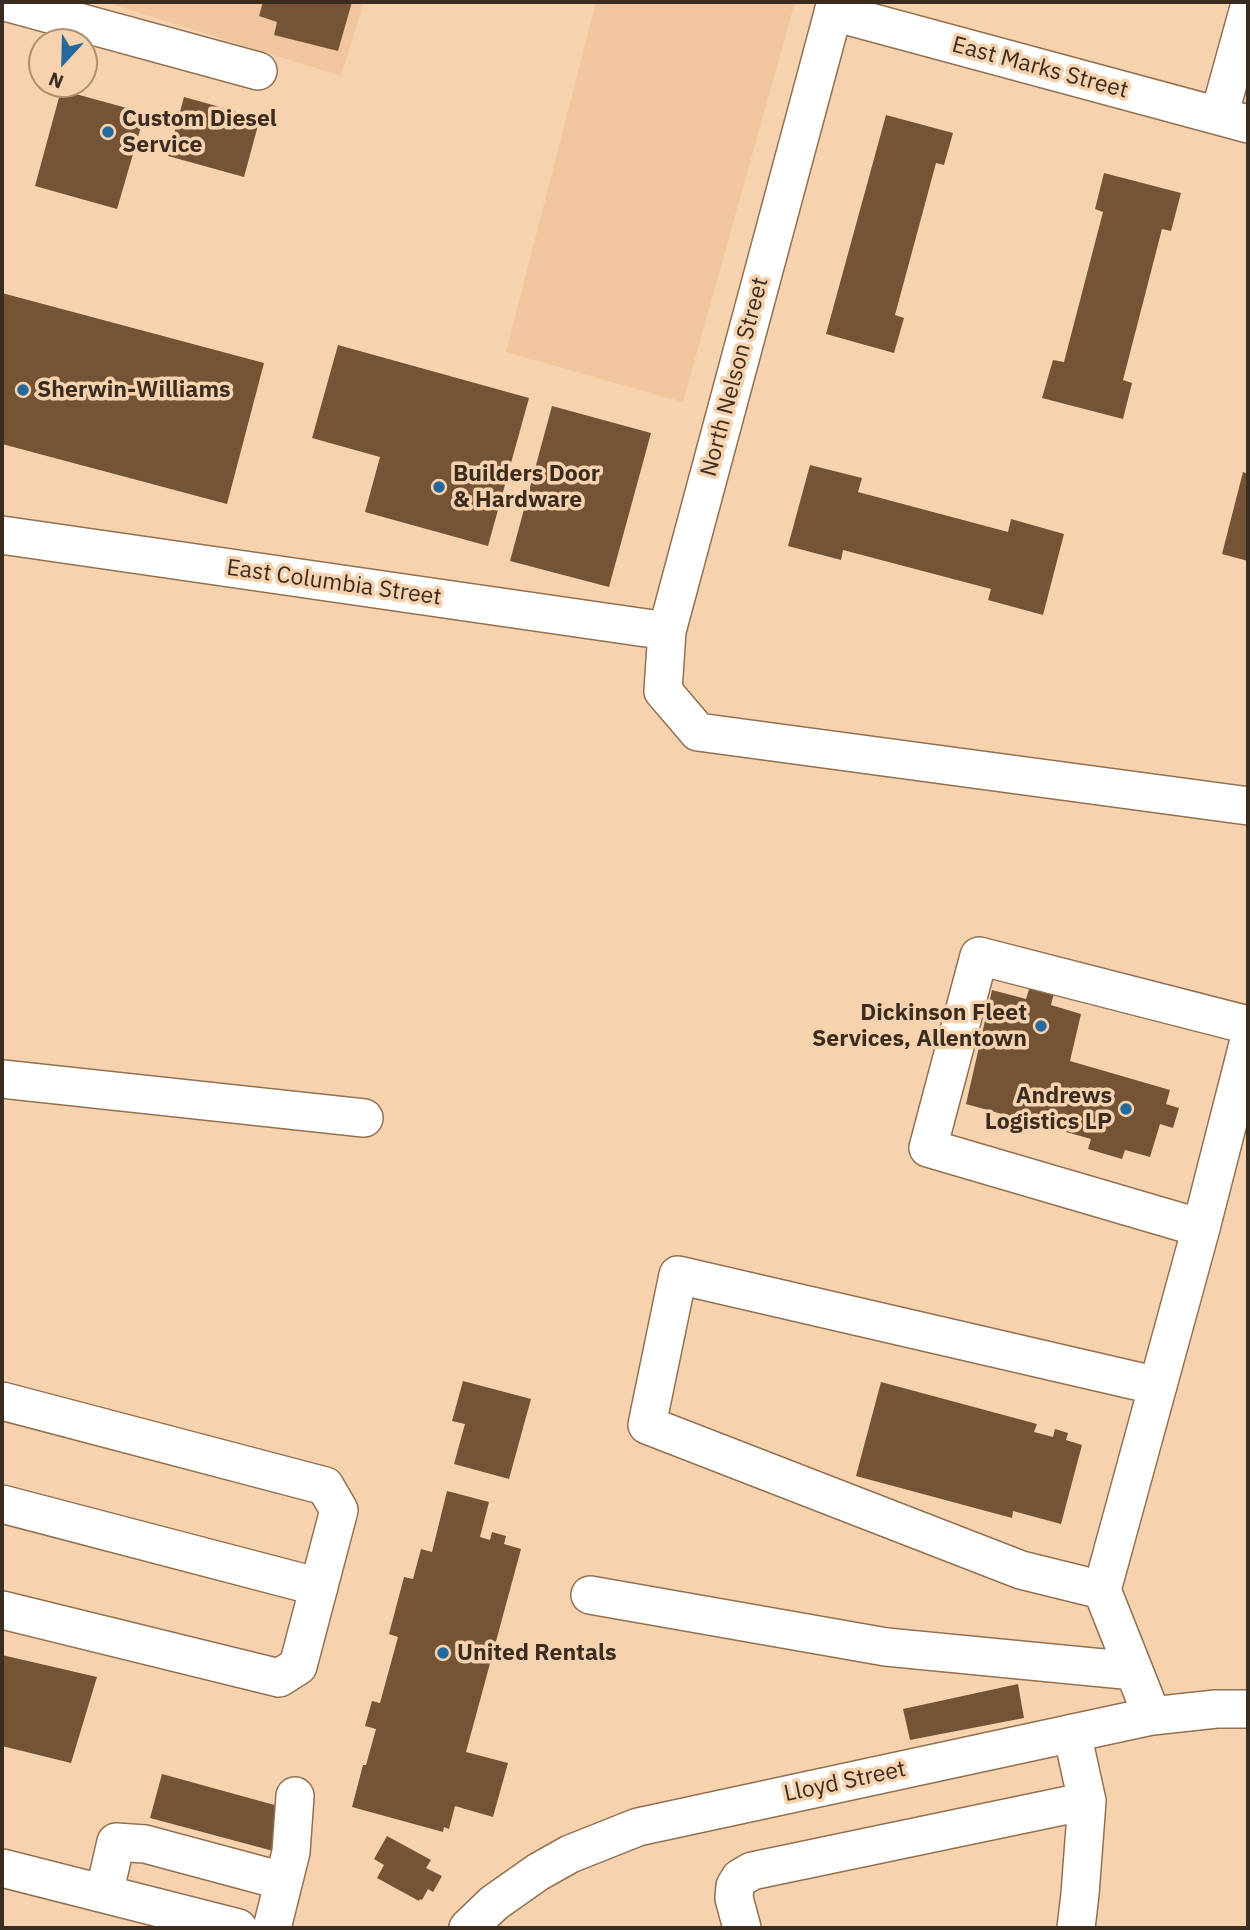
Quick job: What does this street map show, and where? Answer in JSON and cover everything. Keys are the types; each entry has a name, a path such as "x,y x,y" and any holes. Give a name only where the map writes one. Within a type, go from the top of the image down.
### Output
{"street":[{"path":"5,2 258,71"},
{"name":"East Marks Street","path":"834,7 1233,120"},
{"name":"North Nelson Street","path":"834,7 667,631 663,691 698,732 1248,806"},
{"path":"1233,120 1248,11"},
{"name":"East Columbia Street","path":"2,535 667,631"},
{"path":"1201,1228 928,1148 979,956 1248,1025"},
{"path":"1152,1716 1102,1590 1201,1228 1248,1044"},
{"path":"2,1079 364,1118"},
{"path":"1102,1590 1021,1570 647,1425 678,1275 1158,1386"},
{"path":"2,1401 325,1486 339,1510 298,1666 279,1678 2,1610"},
{"path":"2,1504 319,1587"},
{"path":"590,1595 887,1647 1134,1671"},
{"name":"Lloyd Street","path":"468,1928 500,1916 538,1872 570,1854 638,1827 1152,1716 1216,1709 1248,1709"},
{"path":"1072,1733 1087,1801 1076,1928"},
{"path":"272,1928 291,1852 295,1796"},
{"path":"742,1928 734,1898 736,1886 740,1878 752,1871 1087,1801"},
{"path":"104,1894 117,1842 145,1844 283,1881"},
{"path":"2,1868 238,1928"}],"shaded area":[{"path":"105,2 364,2 341,76"},
{"path":"596,2 795,2 683,402 506,352"}],"building":[{"path":"263,2 352,2 338,51 274,35 277,22 259,16"},
{"path":"184,97 260,118 244,177 168,156"},
{"path":"59,98 90,98 145,113 117,209 35,186"},
{"path":"886,115 953,133 944,165 936,163 895,315 904,318 894,353 826,334"},
{"path":"1104,173 1181,193 1171,231 1162,229 1123,380 1132,383 1123,419 1042,398 1053,360 1064,362 1103,212 1095,209"},
{"path":"2,293 264,363 227,504 2,444"},
{"path":"338,345 529,398 488,546 365,512 380,457 312,438"},
{"path":"552,406 651,433 609,587 510,561"},
{"path":"810,465 862,478 858,492 1008,532 1011,519 1064,534 1043,615 988,600 991,589 843,550 841,560 788,546"},
{"path":"1243,472 1248,474 1248,561 1222,554"},
{"path":"1030,986 1054,993 1051,1005 1081,1014 1070,1061 1170,1090 1166,1104 1179,1108 1173,1128 1160,1124 1150,1157 1125,1150 1122,1159 1088,1149 1091,1139 966,1104 992,990 1026,999"},
{"path":"463,1381 531,1399 509,1479 454,1464 465,1424 452,1421"},
{"path":"881,1382 1037,1424 1034,1432 1053,1437 1055,1429 1068,1433 1066,1440 1082,1445 1061,1524 1013,1511 1012,1518 856,1476"},
{"name":"United Rentals","path":"447,1491 489,1502 480,1537 490,1540 492,1532 506,1536 504,1544 521,1549 466,1752 508,1763 493,1817 455,1806 449,1829 444,1827 443,1832 352,1807 376,1729 365,1726 372,1701 380,1703 398,1637 389,1634 404,1577 413,1579 421,1549 432,1552"},
{"path":"2,1655 97,1677 71,1763 2,1746"},
{"path":"1018,1684 1024,1718 910,1740 903,1709"},
{"path":"162,1774 289,1809 277,1852 150,1818"},
{"path":"387,1836 431,1860 426,1868 442,1876 433,1892 428,1889 422,1900 419,1901 377,1878 384,1865 374,1859"}],"place":[{"name":"Custom Diesel Service","path":"108,132"},
{"name":"Sherwin-Williams","path":"23,390"},
{"name":"Builders Door & Hardware","path":"439,487"},
{"name":"Dickinson Fleet Services, Allentown","path":"1041,1026"},
{"name":"Andrews Logistics LP","path":"1126,1109"},
{"name":"United Rentals","path":"443,1653"}]}
